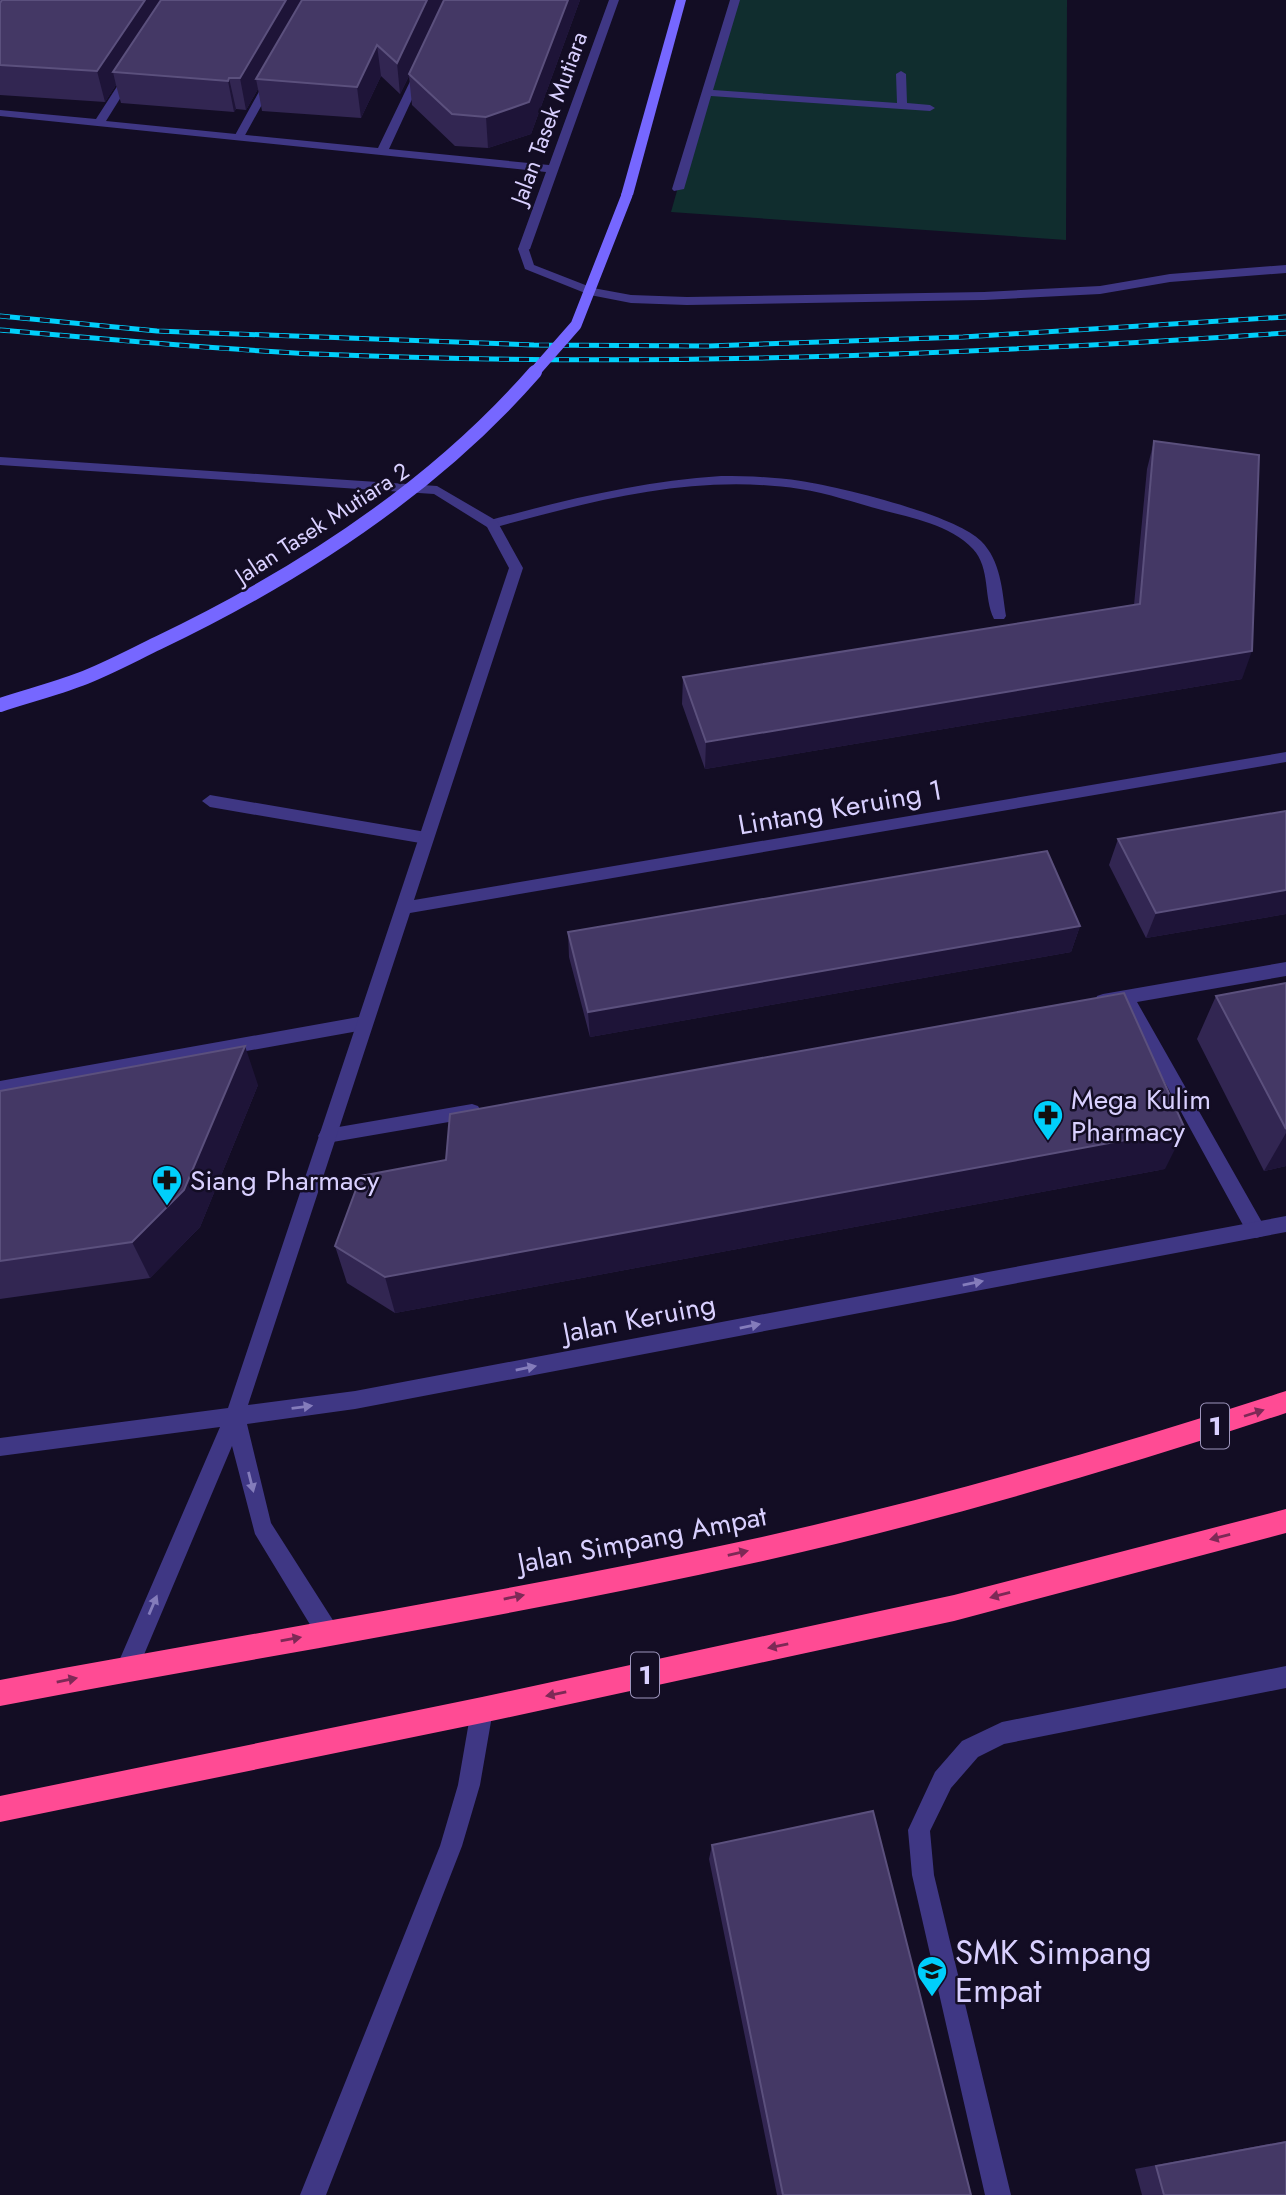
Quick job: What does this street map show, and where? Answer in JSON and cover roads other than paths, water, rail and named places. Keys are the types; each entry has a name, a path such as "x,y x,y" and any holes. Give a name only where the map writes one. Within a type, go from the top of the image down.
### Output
{"highway":[{"name":"Jalan Simpang Ampat","path":"0,1693 686,1565 876,1522 1143,1450 1286,1402"},
{"name":"1","path":"0,1809 482,1710 954,1608 1286,1521"}],"street":[{"name":"Jalan Tasek Mutiara","path":"614,0 524,249 529,267 590,291 631,299 687,301 984,296 1100,290 1170,278 1286,269"},
{"name":"Jalan Tasek Mutiara 2","path":"0,705 82,678 225,611 352,533 427,479 497,416 576,325 627,195 681,0"},
{"path":"678,189 735,0"},
{"path":"382,152 424,63"},
{"path":"99,122 136,67"},
{"path":"239,137 277,68"},
{"path":"901,74 902,106"},
{"path":"707,93 930,107"},
{"path":"0,113 553,169"},
{"path":"0,461 437,490 492,524 516,568 234,1416 127,1668"},
{"path":"492,524 604,493 671,482 726,480 799,485 937,520 978,545 991,569 999,616"},
{"name":"Lintang Keruing 1","path":"402,908 1286,757"},
{"path":"210,801 426,838"},
{"path":"1085,1004 1286,969"},
{"path":"1126,997 1256,1230"},
{"path":"0,1087 364,1023"},
{"path":"327,1136 492,1107"},
{"name":"Jalan Keruing","path":"0,1447 369,1398 1286,1224"},
{"path":"234,1416 261,1527 328,1633"},
{"path":"998,2195 923,1875 919,1830 943,1780 970,1749 1002,1733 1286,1677"},
{"path":"313,2195 450,1846 469,1785 482,1710"}],"railway":[{"path":"0,316 157,331 534,345 709,346 963,337 1286,317"},
{"path":"0,330 316,354 559,360 923,353 1286,333"}],"place":[{"name":"Mega Kulim Pharmacy","path":"1048,1142"},
{"name":"Siang Pharmacy","path":"167,1207"},
{"name":"SMK Simpang Empat","path":"932,1998"}]}
